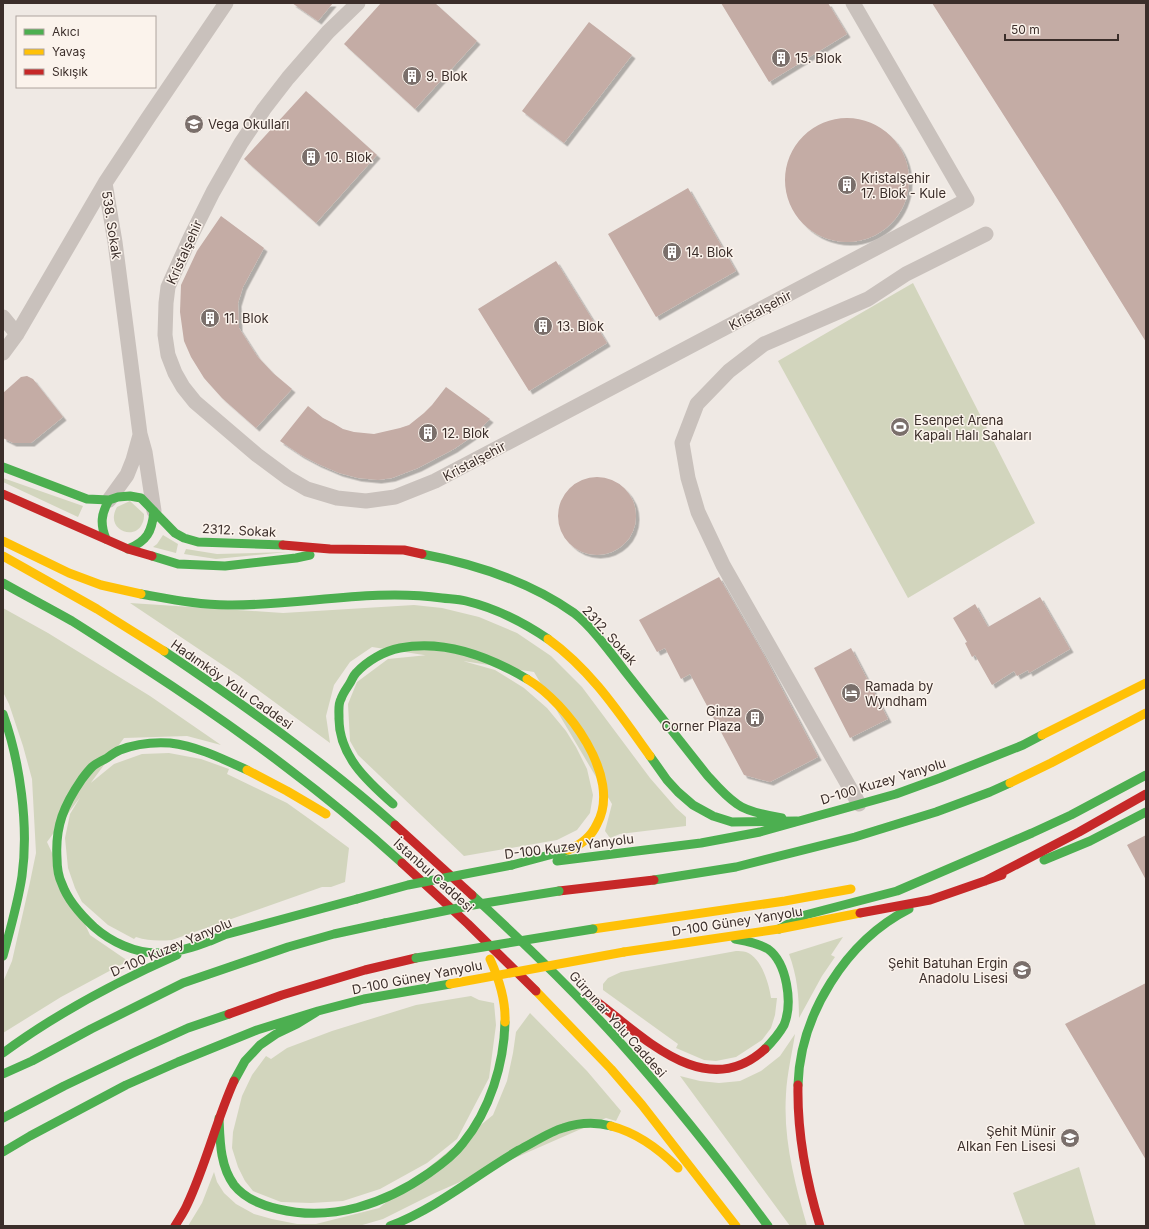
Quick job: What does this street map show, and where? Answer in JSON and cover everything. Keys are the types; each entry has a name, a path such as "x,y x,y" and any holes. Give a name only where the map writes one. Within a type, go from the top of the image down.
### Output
{"main road":[{"name":"2312. Sokak","path":"3,467 87,499 109,500 118,497 130,496 141,498 168,526 184,538 198,542 300,546 330,549 404,550 453,560 522,583 548,596 575,614 596,636 722,792 738,805 766,815 797,821"},
{"name":"2312. Sokak","path":"3,494 128,549 178,564 225,566 296,558 330,549"},
{"path":"106,539 102,530 101,521 102,513 109,500"},
{"path":"128,549 138,545 145,539 154,520 154,511"},
{"path":"3,541 69,572 101,585 135,594 191,603 228,605 281,603 422,594 466,601 499,612 529,626 576,662 601,689 660,771 678,792 693,805 713,816 732,822 797,821"},
{"name":"Hadımköy Yolu Caddesi","path":"3,556 95,608 204,677 345,782 430,856"},
{"path":"3,583 73,622 196,701 276,759 382,845"},
{"path":"399,810 362,774 343,745 339,734 338,718 340,699 349,682 362,666 376,656 395,649 415,646 439,646 464,650 498,663 525,678 547,695 576,727 588,745 600,773 604,797 602,813 594,830 582,843 567,851 512,865"},
{"name":"D-100 Kuzey Yanyolu","path":"3,1053 63,1012 146,969 224,935 408,885 512,865 637,852 701,843 760,832 896,794 940,778 1023,745 1146,683"},
{"path":"3,1074 32,1061 91,1029 183,983 288,947 334,934 473,905 559,891 670,878 736,867 855,837 936,812 990,792 1051,763 1146,712"},
{"path":"3,714 8,726 16,764 21,796 24,837 22,876 14,918 3,956"},
{"path":"224,935 200,945 178,950 157,953 145,952 108,938 79,912 63,887 58,871 56,838 60,819 67,802 76,786 91,768 118,751 140,745 164,743 185,746 262,777 382,845"},
{"path":"779,930 805,915 896,891 937,874 1071,815 1146,775"},
{"path":"985,881 1079,832 1146,794"},
{"name":"D-100 Güney Yanyolu","path":"318,1011 364,999 624,952 779,930 930,900 1042,861 1090,840 1146,812"},
{"path":"419,835 430,856"},
{"name":"İstanbul Caddesi","path":"382,845 468,924"},
{"name":"Gürpınar Yolu Caddesi","path":"430,856 514,934 602,1023 680,1112 768,1226"},
{"path":"925,869 952,861 972,858"},
{"path":"3,1118 64,1086 188,1028 282,994 365,970 416,958 593,929 785,901 858,888"},
{"path":"820,1226 803,1161 797,1106 800,1069 808,1032 832,981 856,950 875,930 891,919 906,910 930,900"},
{"path":"219,1118 220,1141 223,1159 229,1177 240,1191 251,1201 288,1212 311,1214 363,1206 390,1196 441,1165 456,1151 473,1131 486,1107 502,1061 505,1035 505,1012 502,990 496,970 468,924"},
{"path":"468,924 552,1007 621,1081 642,1105 736,1226"},
{"path":"564,983 591,997 667,1054 689,1064 708,1070 727,1070 745,1064 760,1055 776,1037 784,1022 788,1003 786,982 780,964 772,953 764,947 730,938 712,939"},
{"path":"175,1226 187,1205 204,1163 219,1118 234,1082 245,1061 260,1045 276,1034 297,1024 318,1011"},
{"path":"3,1152 43,1129 133,1082 257,1030 318,1011"},
{"path":"390,1226 440,1200 524,1147 562,1128 587,1124 612,1126 634,1134 648,1142 669,1158 689,1179 726,1212"}],"street":[{"name":"538. Sokak","path":"154,511 145,452 140,434 115,242 105,183 226,3"},
{"name":"Kristalşehir","path":"358,3 328,32 288,78 264,109 241,143 213,192 190,238 168,288 165,335 168,355 175,373 183,387 195,402 251,450 288,478 306,489 337,498 366,501 395,497 435,481 967,200 853,3"},
{"path":"3,353 17,334 105,183"},
{"path":"859,804 723,565 698,512 688,478 682,444 697,404 729,371 764,344 868,299 906,274 986,234"},
{"path":"3,317 17,334"},
{"name":"538. Sokak","path":"109,500 127,475 140,434"}],"green space":[{"name":"Esenpet Arena Kapalı Halı Sahaları","path":"913,283 1035,523 908,598 778,361"},
{"path":"3,478 83,506 78,517 3,482"},
{"path":"130,501 144,514 143,523 133,532 122,530 117,527 114,522 114,515 117,507"},
{"path":"163,535 178,544 176,553 153,547"},
{"path":"186,549 217,554 287,552 216,559 184,554"},
{"path":"130,603 283,613 414,605 442,608 479,617 517,633 551,656 582,687 650,778 676,808 686,817 686,826 620,834 610,838 605,831 612,804 534,672 372,647 350,662 334,685 326,716 330,743 239,676"},
{"path":"3,608 48,633 150,696 221,745 187,736 124,738 47,842 90,935 128,961 61,997 3,1033 3,982 12,961 36,853 32,779 9,704 3,692"},
{"path":"438,654 495,670 524,688 547,708 566,731 587,769 593,795 590,813 577,830 557,840 464,856 358,755 350,741 348,704 357,682 388,659"},
{"path":"169,753 201,759 229,769 227,774 287,803 322,828 349,848 345,882 331,887 322,887 172,940 163,941 136,937 134,939 108,925 82,902 68,868 65,838 70,814 87,786 114,764 142,754"},
{"path":"843,937 831,955 835,957 822,976 799,1018 797,986 789,954"},
{"path":"736,951 746,952 756,959 766,978 771,998 777,998 775,1015 771,1028 762,1040 736,1057 716,1061 704,1060 676,1048 678,1044 603,990 603,984 608,978 621,972"},
{"path":"471,996 479,1000 494,1003 496,1025 489,1078 457,1139 427,1163 380,1189 343,1201 311,1203 281,1202 253,1191 245,1181 238,1167 232,1148 233,1132 242,1096 252,1075 266,1056 271,1059 287,1048 332,1031 416,1005"},
{"path":"530,1013 587,1071 621,1111 616,1121 606,1118 435,1193 383,1219 359,1226 188,1226 202,1203 214,1172 217,1182 224,1193 236,1204 254,1214 272,1219 297,1224 316,1224 379,1208 493,1115 507,1081 516,1032"},
{"path":"795,1034 788,1072 786,1128 794,1177 807,1226 790,1226 680,1076 700,1081 719,1083 740,1081 761,1071 780,1056"},
{"path":"1079,1167 1096,1226 1025,1226 1013,1193"}],"building":[{"path":"292,3 333,3 318,21"},
{"name":"9. Blok","path":"381,3 435,3 477,41 415,109 344,44"},
{"name":"15. Blok","path":"721,3 828,3 847,34 769,82"},
{"path":"932,3 1146,3 1146,342 1060,203"},
{"path":"589,22 632,55 564,143 522,111"},
{"name":"10. Blok","path":"306,91 377,155 316,223 244,159"},
{"name":"Kristalşehir 17. Blok - Kule","path":"853,118 871,122 882,128 895,140 905,156 909,180 905,204 899,215 887,228 865,240 841,242 823,238 812,232 799,220 787,198 785,174 789,156 795,145 807,132 829,120"},
{"name":"14. Blok","path":"688,188 736,271 656,317 608,234"},
{"name":"11. Blok","path":"221,216 264,248 243,287 238,303 239,328 257,356 273,373 292,389 256,428 222,398 204,378 191,357 184,341 180,312 181,285 197,251"},
{"name":"13. Blok","path":"556,261 607,343 529,391 478,309"},
{"path":"27,376 33,379 63,417 31,443 13,443 3,438 3,393 21,377"},
{"name":"12. Blok","path":"446,387 490,419 473,436 454,449 418,468 392,478 378,480 358,478 339,473 301,455 280,441 308,406 323,418 343,429 354,432 374,434 400,428 409,425 424,413"},
{"path":"589,477 605,477 619,483 630,494 636,508 636,524 630,538 619,549 605,555 589,555 575,549 564,538 558,524 558,508 564,494 575,483"},
{"name":"Ginza Corner Plaza","path":"719,577 764,655 818,757 770,782 744,775 690,674 681,679 665,648 657,652 639,620"},
{"path":"1040,597 1070,649 1029,673 1028,670 1017,676 1014,671 992,685 975,655 972,657 965,643 967,642 953,618 975,604 988,627"},
{"name":"Ramada by Wyndham","path":"851,648 888,719 850,738 814,668"},
{"path":"1146,835 1146,880 1127,845"},
{"path":"1146,983 1146,1160 1065,1024"}],"traffic: fast":[{"path":"3,467 87,499 109,500 118,497 130,496 141,498 175,533 184,538 198,542 283,545"},
{"path":"106,539 102,519 104,510 109,500"},
{"path":"128,549 140,543 147,535 152,525 154,511"},
{"path":"422,554 462,563 501,575 539,592 574,613 600,640 707,775 725,794 741,807 765,815 782,818"},
{"path":"152,556 178,564 225,566 310,555"},
{"path":"3,583 72,621 211,712 309,784 402,863"},
{"path":"141,594 173,600 217,605 255,605 389,595 415,595 457,599 477,604 519,621 548,639"},
{"path":"393,804 373,786 356,766 343,743 340,731 340,701 354,675 365,664 394,649 417,646 434,646 450,648 482,657 527,679"},
{"path":"164,651 282,734 340,778 395,825"},
{"path":"3,714 14,752 22,794 24,815 24,857 22,876 14,916 3,956"},
{"path":"557,861 701,843 760,832 896,794 1023,745 1042,735"},
{"path":"224,935 200,945 166,953 132,949 108,937 94,927 80,913 71,902 65,890 58,868 57,846 59,826 70,798 85,774 95,764 126,748 151,743 170,743 190,747 210,754 247,770"},
{"path":"650,756 667,780 678,792 693,805 713,816 732,822 797,821"},
{"path":"779,929 805,915 897,891 1071,815 1146,775"},
{"path":"654,880 736,867 855,837 936,812 1010,783"},
{"path":"1044,860 1090,841 1146,812"},
{"path":"512,865 568,850"},
{"path":"357,899 408,885 512,865"},
{"path":"385,923 473,905 559,891"},
{"path":"472,895 583,1002 618,1040 695,1131 768,1226"},
{"path":"210,941 224,935 357,899"},
{"path":"798,1085 801,1059 807,1032 817,1007 831,983 847,960 865,940 886,923 909,909"},
{"path":"3,1074 32,1061 91,1029 183,983 288,947 334,934 385,923"},
{"path":"416,958 593,929"},
{"path":"735,939 748,941 768,949 775,955 784,973 788,995 787,1016 784,1025 765,1049"},
{"path":"3,1053 23,1038 87,999 177,955"},
{"path":"234,1081 245,1061 260,1045 276,1034 297,1024 318,1011 364,999 450,984"},
{"path":"3,1152 126,1085 257,1030 318,1011"},
{"path":"3,1118 64,1086 133,1053 188,1028 229,1014"},
{"path":"219,1118 223,1162 229,1178 238,1190 248,1198 266,1206 298,1212 318,1213 357,1208 394,1194 412,1184 448,1159 463,1143 481,1116 494,1086 502,1054 505,1022"},
{"path":"390,1226 407,1219 440,1201 519,1150 553,1132 569,1126 581,1124 611,1126"}],"traffic: slow":[{"path":"3,541 69,573 101,585 141,594"},
{"path":"3,556 97,609 164,651"},
{"path":"548,639 564,651 604,693 650,756"},
{"path":"527,679 543,690 574,723 587,743 597,764 603,785 603,805 595,829 585,840 568,850"},
{"path":"1042,735 1146,683"},
{"path":"1010,783 1146,713"},
{"path":"247,770 326,814"},
{"path":"593,929 785,901 851,889"},
{"path":"624,952 779,929 860,913"},
{"path":"450,984 624,952"},
{"path":"490,959 501,990 505,1022"},
{"path":"536,991 611,1069 642,1105 736,1226"},
{"path":"611,1126 621,1129 648,1142 678,1168"}],"traffic: jam":[{"path":"3,494 128,549 152,556"},
{"path":"283,545 330,549 404,550 422,554"},
{"path":"985,881 1079,832 1146,794"},
{"path":"395,825 472,895"},
{"path":"402,863 468,924 536,991"},
{"path":"860,913 930,900 1002,875"},
{"path":"559,891 654,880"},
{"path":"229,1014 282,995 365,970 416,958"},
{"path":"593,999 653,1045 675,1058 697,1067 720,1069 742,1064 765,1049"},
{"path":"175,1226 186,1208 194,1190 234,1081"},
{"path":"798,1085 799,1121 803,1157 820,1226"}],"place":[{"name":"15. Blok","path":"781,58"},
{"name":"9. Blok","path":"412,76"},
{"name":"Vega Okulları","path":"194,124"},
{"name":"10. Blok","path":"311,157"},
{"name":"Kristalşehir 17. Blok - Kule","path":"847,185"},
{"name":"14. Blok","path":"672,252"},
{"name":"11. Blok","path":"210,318"},
{"name":"13. Blok","path":"543,326"},
{"name":"Esenpet Arena Kapalı Halı Sahaları","path":"900,427"},
{"name":"12. Blok","path":"428,433"},
{"name":"Ramada by Wyndham","path":"851,693"},
{"name":"Ginza Corner Plaza","path":"755,718"},
{"name":"Şehit Batuhan Ergin Anadolu Lisesi","path":"1022,970"},
{"name":"Şehit Münir Alkan Fen Lisesi","path":"1070,1138"}]}
